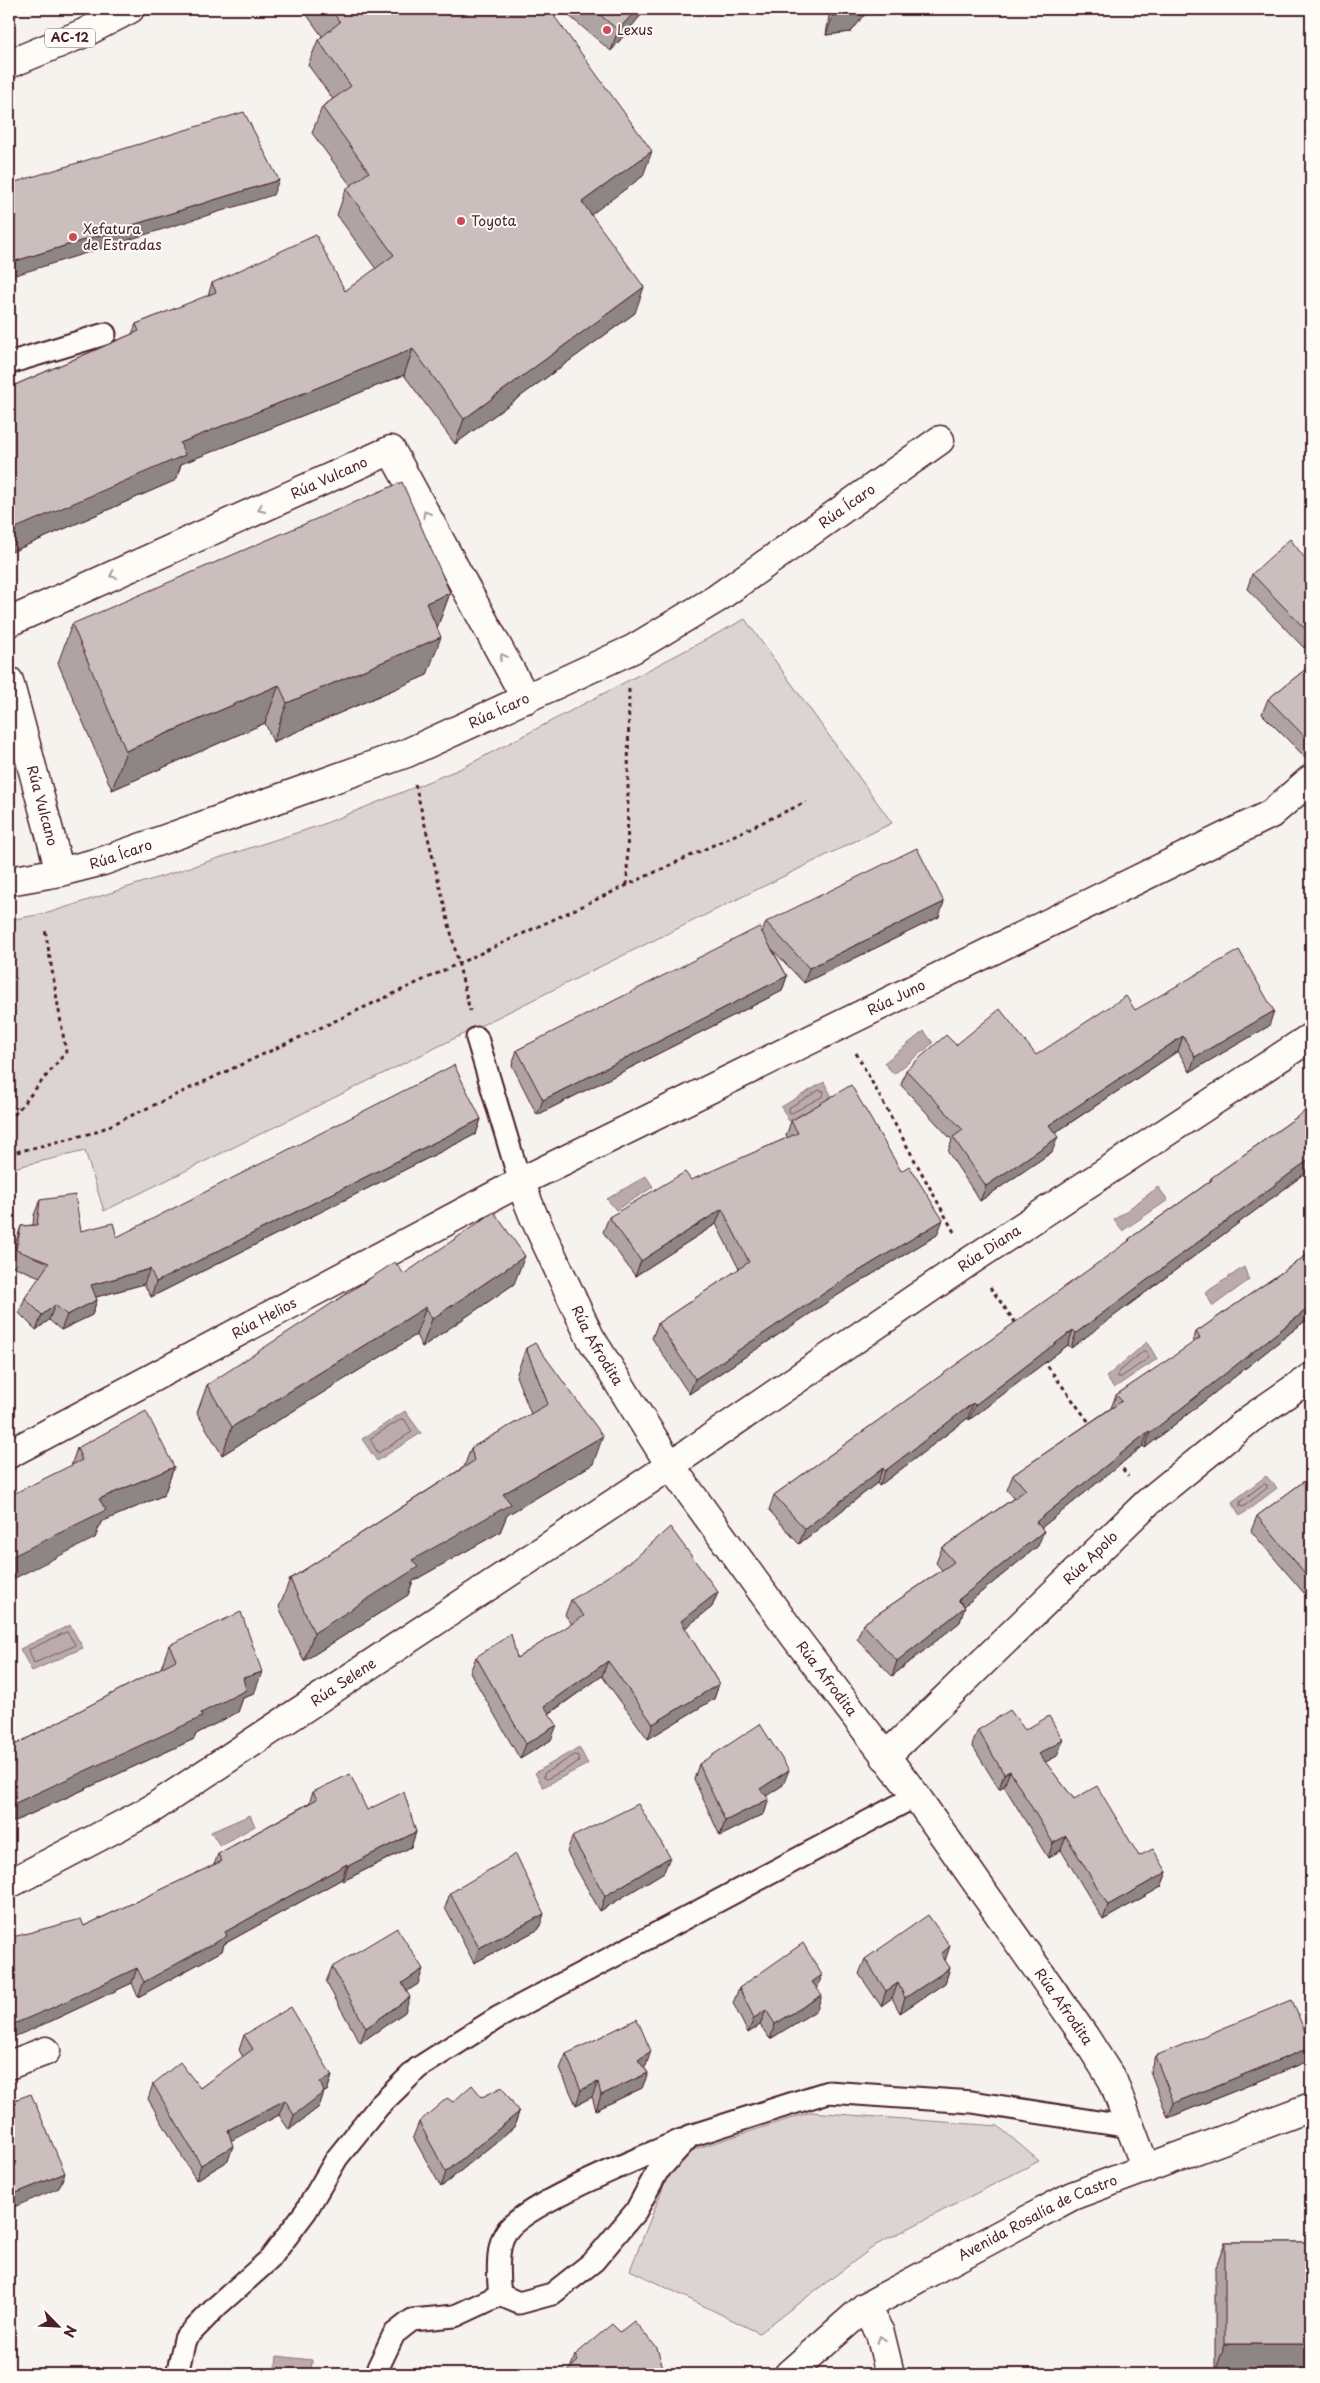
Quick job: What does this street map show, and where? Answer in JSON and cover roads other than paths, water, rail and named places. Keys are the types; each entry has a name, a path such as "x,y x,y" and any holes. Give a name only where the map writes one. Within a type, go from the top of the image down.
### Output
{"main road":[{"name":"AC-12","path":"9,64 84,33 130,9"},
{"path":"9,48 84,33"},
{"name":"Rúa Ícaro","path":"9,881 60,872 103,861 407,753 633,649 716,599 940,440"},
{"name":"Rúa Vulcano","path":"9,622 392,450 526,699"},
{"name":"Rúa Vulcano","path":"9,681 60,872"},
{"name":"Rúa Juno","path":"520,1182 1272,814 1311,779"},
{"name":"Rúa Diana","path":"670,1465 970,1261 1311,1037"},
{"name":"Rúa Helios","path":"10,1451 520,1182"},
{"name":"Rúa Afrodita","path":"520,1182 534,1217 590,1337 670,1465 885,1757 916,1796 1085,2037 1113,2081 1146,2168"},
{"name":"Rúa Apolo","path":"885,1757 1148,1502 1250,1419 1311,1377"},
{"name":"Rúa Selene","path":"9,1884 150,1810 670,1465"},
{"path":"9,2065 46,2051"},
{"name":"Avenida Rosalía de Castro","path":"789,2374 865,2307 1072,2196 1311,2107"},
{"path":"865,2307 880,2333 890,2374"}],"lane":[{"path":"9,363 105,334"},
{"path":"477,1038 520,1182"},
{"path":"178,2374 185,2339 217,2306 270,2259 306,2211 338,2158 379,2106 418,2068 497,2018 916,1796"},
{"path":"500,2296 497,2267 505,2232 528,2212 690,2136 828,2092 972,2102 1130,2127"},
{"path":"375,2374 394,2334 412,2320 454,2316 500,2296 519,2303 552,2294 594,2261 636,2211 656,2172 690,2136"}],"water":[{"path":"924,1031 933,1043 894,1074 884,1063"},
{"path":"824,1082 832,1097 789,1121 781,1107"},
{"path":"646,1176 653,1187 616,1210 607,1199"},
{"path":"1158,1187 1168,1200 1122,1231 1114,1220"},
{"path":"1244,1267 1249,1280 1213,1306 1205,1293"},
{"path":"1147,1342 1157,1359 1114,1388 1106,1377"},
{"path":"405,1411 421,1433 377,1461 362,1439"},
{"path":"1266,1476 1277,1488 1240,1516 1232,1502"},
{"path":"70,1625 83,1648 32,1671 20,1649"},
{"path":"579,1747 588,1764 543,1787 535,1773"},
{"path":"250,1815 255,1826 220,1846 211,1832"},
{"path":"277,2356 312,2360 311,2374 275,2374"}],"place":[{"name":"Lexus","path":"607,30"},
{"name":"Toyota","path":"461,221"},
{"name":"Xefatura de Estradas","path":"73,237"}]}
